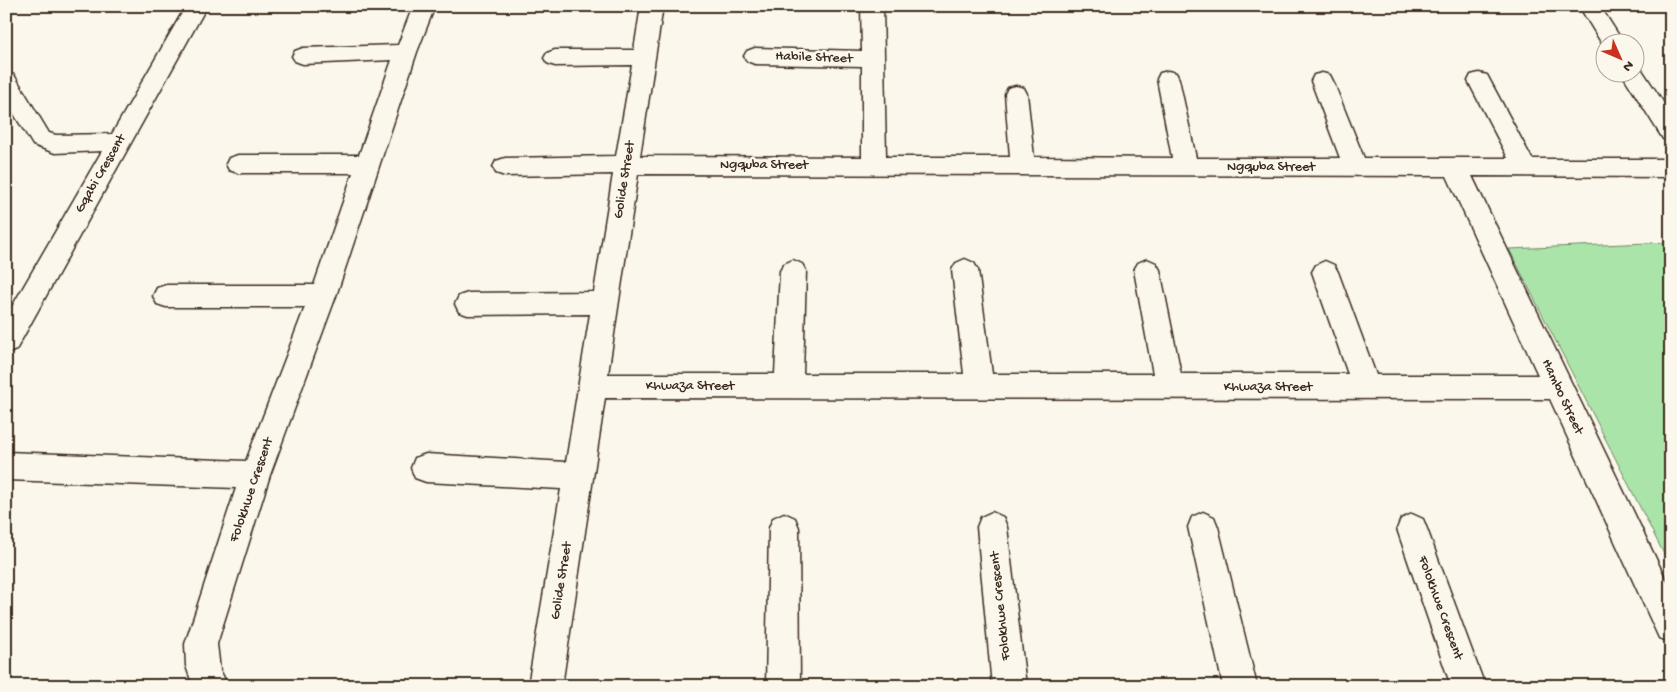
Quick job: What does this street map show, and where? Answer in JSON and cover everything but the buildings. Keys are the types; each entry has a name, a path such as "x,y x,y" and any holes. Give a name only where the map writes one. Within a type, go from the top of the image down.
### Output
{"street":[{"name":"Gqabi Crescent","path":"6,342 196,6"},
{"name":"Folokhwe Crescent","path":"209,685 201,657 201,644 255,475 323,296 406,52 424,6"},
{"name":"Golide Street","path":"545,686 652,6"},
{"name":"Habile Street","path":"872,6 874,166"},
{"path":"1589,6 1606,32"},
{"path":"303,56 406,52"},
{"name":"Habile Street","path":"755,56 874,59"},
{"path":"555,58 644,57"},
{"path":"1168,79 1186,167"},
{"path":"6,81 41,140 55,144 120,142"},
{"path":"1322,81 1356,167"},
{"path":"1479,81 1524,168"},
{"path":"1638,82 1671,133"},
{"path":"1016,94 1024,166"},
{"path":"238,164 367,164"},
{"name":"Ngquba Street","path":"505,168 627,165 1671,168"},
{"name":"Hambo Street","path":"1455,167 1671,626"},
{"path":"965,270 980,387"},
{"path":"1147,270 1169,387"},
{"path":"788,386 793,271"},
{"path":"1325,272 1366,387"},
{"path":"166,296 323,296"},
{"path":"468,304 606,303"},
{"name":"Khwaza Street","path":"592,386 1558,386"},
{"path":"6,466 255,475"},
{"path":"426,468 578,476"},
{"path":"1203,526 1240,686"},
{"name":"Folokhwe Crescent","path":"992,527 1009,686"},
{"path":"783,686 784,528"},
{"name":"Folokhwe Crescent","path":"1412,529 1468,686"}],"green space":[{"path":"1671,242 1671,568 1509,249"}]}
